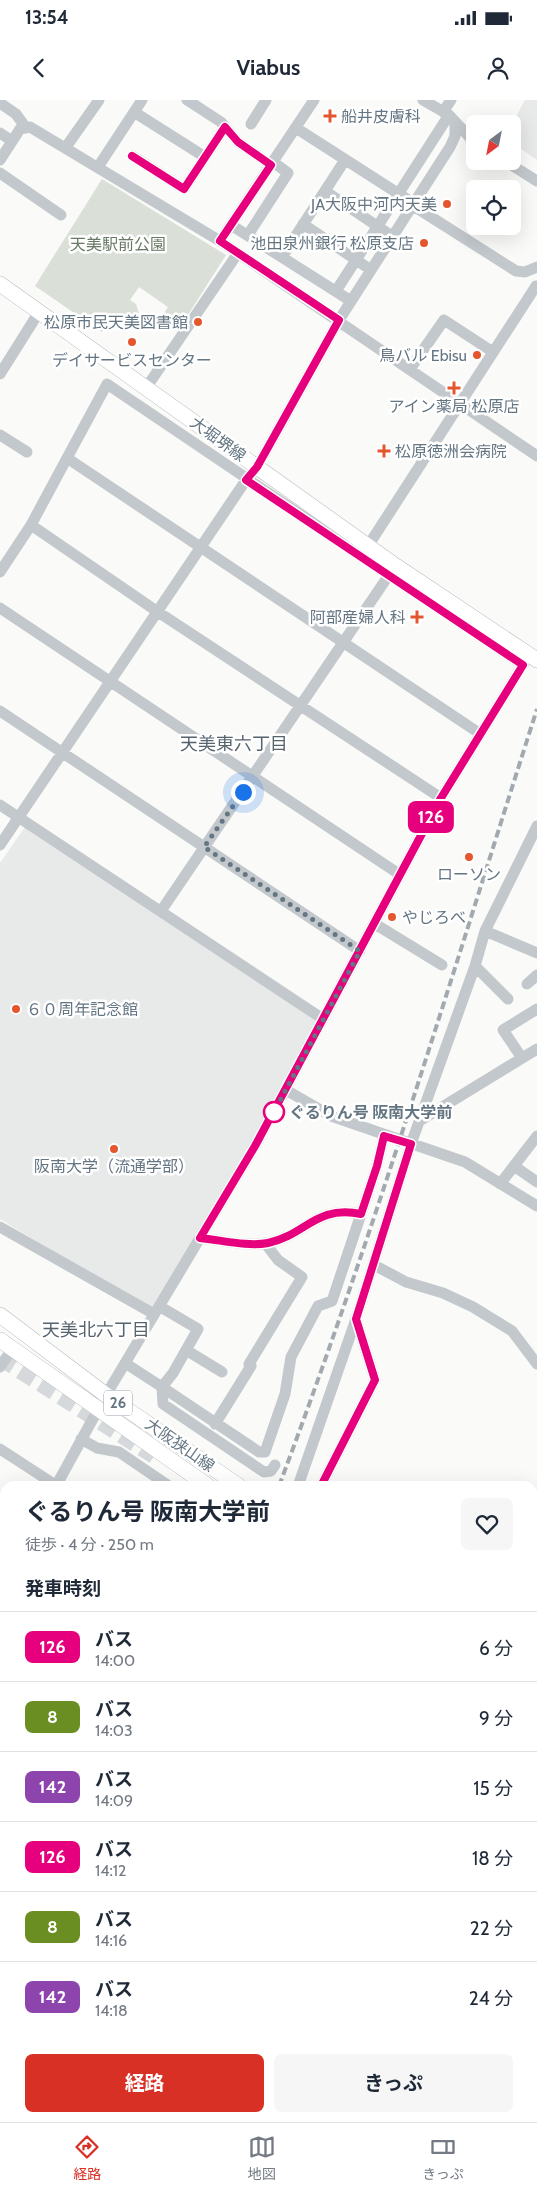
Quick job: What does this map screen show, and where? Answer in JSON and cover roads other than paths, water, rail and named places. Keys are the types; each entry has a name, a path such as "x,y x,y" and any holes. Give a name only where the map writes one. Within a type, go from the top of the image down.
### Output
{"main road":[{"name":"大堀堺線","path":"0,284 368,546 392,570 530,660"},
{"name":"大阪狭山線","path":"0,1315 106,1395 232,1481"},
{"name":"大阪狭山線","path":"6,1345 201,1481"}],"street":[{"path":"66,147 99,100"},
{"path":"98,167 142,100"},
{"path":"187,100 225,127 238,142 288,173 248,235"},
{"path":"251,124 266,100"},
{"path":"220,241 314,100"},
{"path":"423,100 449,117 466,134"},
{"path":"0,845 201,546 257,467 339,320 450,147 455,136 449,117 451,100"},
{"path":"0,103 16,114 26,128"},
{"path":"134,112 205,157"},
{"path":"336,291 449,117"},
{"path":"0,160 20,129 30,127 220,241 537,456"},
{"path":"132,156 184,189 225,127"},
{"path":"296,128 516,271 525,272 537,267"},
{"path":"0,133 12,141"},
{"path":"450,147 462,141 466,141"},
{"path":"282,257 345,160"},
{"path":"519,170 537,181"},
{"path":"0,173 61,215"},
{"path":"325,191 392,236"},
{"path":"303,224 371,270"},
{"path":"232,225 351,301"},
{"path":"146,388 238,253"},
{"path":"368,546 536,286"},
{"path":"0,374 39,312"},
{"path":"410,369 444,320 493,352"},
{"path":"0,572 31,525 107,384 246,480 392,570 253,778 161,911"},
{"path":"0,435 28,452"},
{"path":"67,458 479,733"},
{"path":"31,525 158,612 441,798"},
{"path":"0,608 399,874"},
{"path":"59,1481 106,1395 255,1146 441,798 479,733 530,660"},
{"path":"0,711 360,951"},
{"path":"0,804 323,1019"},
{"path":"300,1481 374,1265 411,1144 475,966 485,931 537,826"},
{"path":"375,924 442,966"},
{"path":"485,931 537,953"},
{"path":"475,966 508,1000"},
{"path":"528,984 537,975"},
{"path":"522,1058 503,1030 537,1009"},
{"path":"421,1120 537,1049"},
{"path":"286,1090 331,1116 384,1136 465,1162 537,1206"},
{"path":"125,1364 259,1452 265,1452 285,1394 291,1357 318,1306 332,1301 377,1166 384,1136"},
{"path":"500,1184 537,1136"},
{"path":"514,1166 537,1182"},
{"path":"200,1238 265,1243 284,1238 322,1215 347,1212 361,1214"},
{"path":"0,1227 157,1310 198,1329 162,1387 163,1404 264,1472 271,1472 275,1465"},
{"path":"215,1424 251,1366 249,1364 302,1276 278,1260 265,1243"},
{"path":"374,1265 406,1282 444,1293 473,1307 512,1331 537,1364"},
{"path":"324,1481 375,1380 356,1319"},
{"path":"0,1367 6,1345"},
{"path":"186,1350 222,1372"},
{"path":"81,1439 97,1448 119,1452 162,1481"},
{"path":"0,1449 48,1481"}],"tunnel":[{"path":"0,1358 154,1456"}],"railway":[{"path":"281,1481 381,1197 537,709"}],"place":[{"name":"船井皮膚科","path":"330,116"},
{"name":"JA大阪中河内天美","path":"447,204"},
{"name":"池田泉州銀行 松原支店","path":"424,243"},
{"name":"松原市民天美図書館","path":"198,322"},
{"name":"デイサービスセンター","path":"132,342"},
{"name":"鳥バル Ebisu","path":"477,355"},
{"name":"アイン薬局 松原店","path":"454,388"},
{"name":"松原徳洲会病院","path":"384,451"},
{"name":"阿部産婦人科","path":"417,617"},
{"name":"ローソン","path":"469,857"},
{"name":"やじろべ","path":"392,917"},
{"name":"６０周年記念館","path":"16,1009"},
{"name":"ぐるりん号 阪南大学前","path":"274,1112"},
{"name":"阪南大学（流通学部）","path":"114,1149"}],"district":[{"name":"天美東六丁目","path":"234,744"},
{"name":"天美北六丁目","path":"96,1330"}],"park label":[{"name":"天美駅前公園","path":"118,244"}]}
